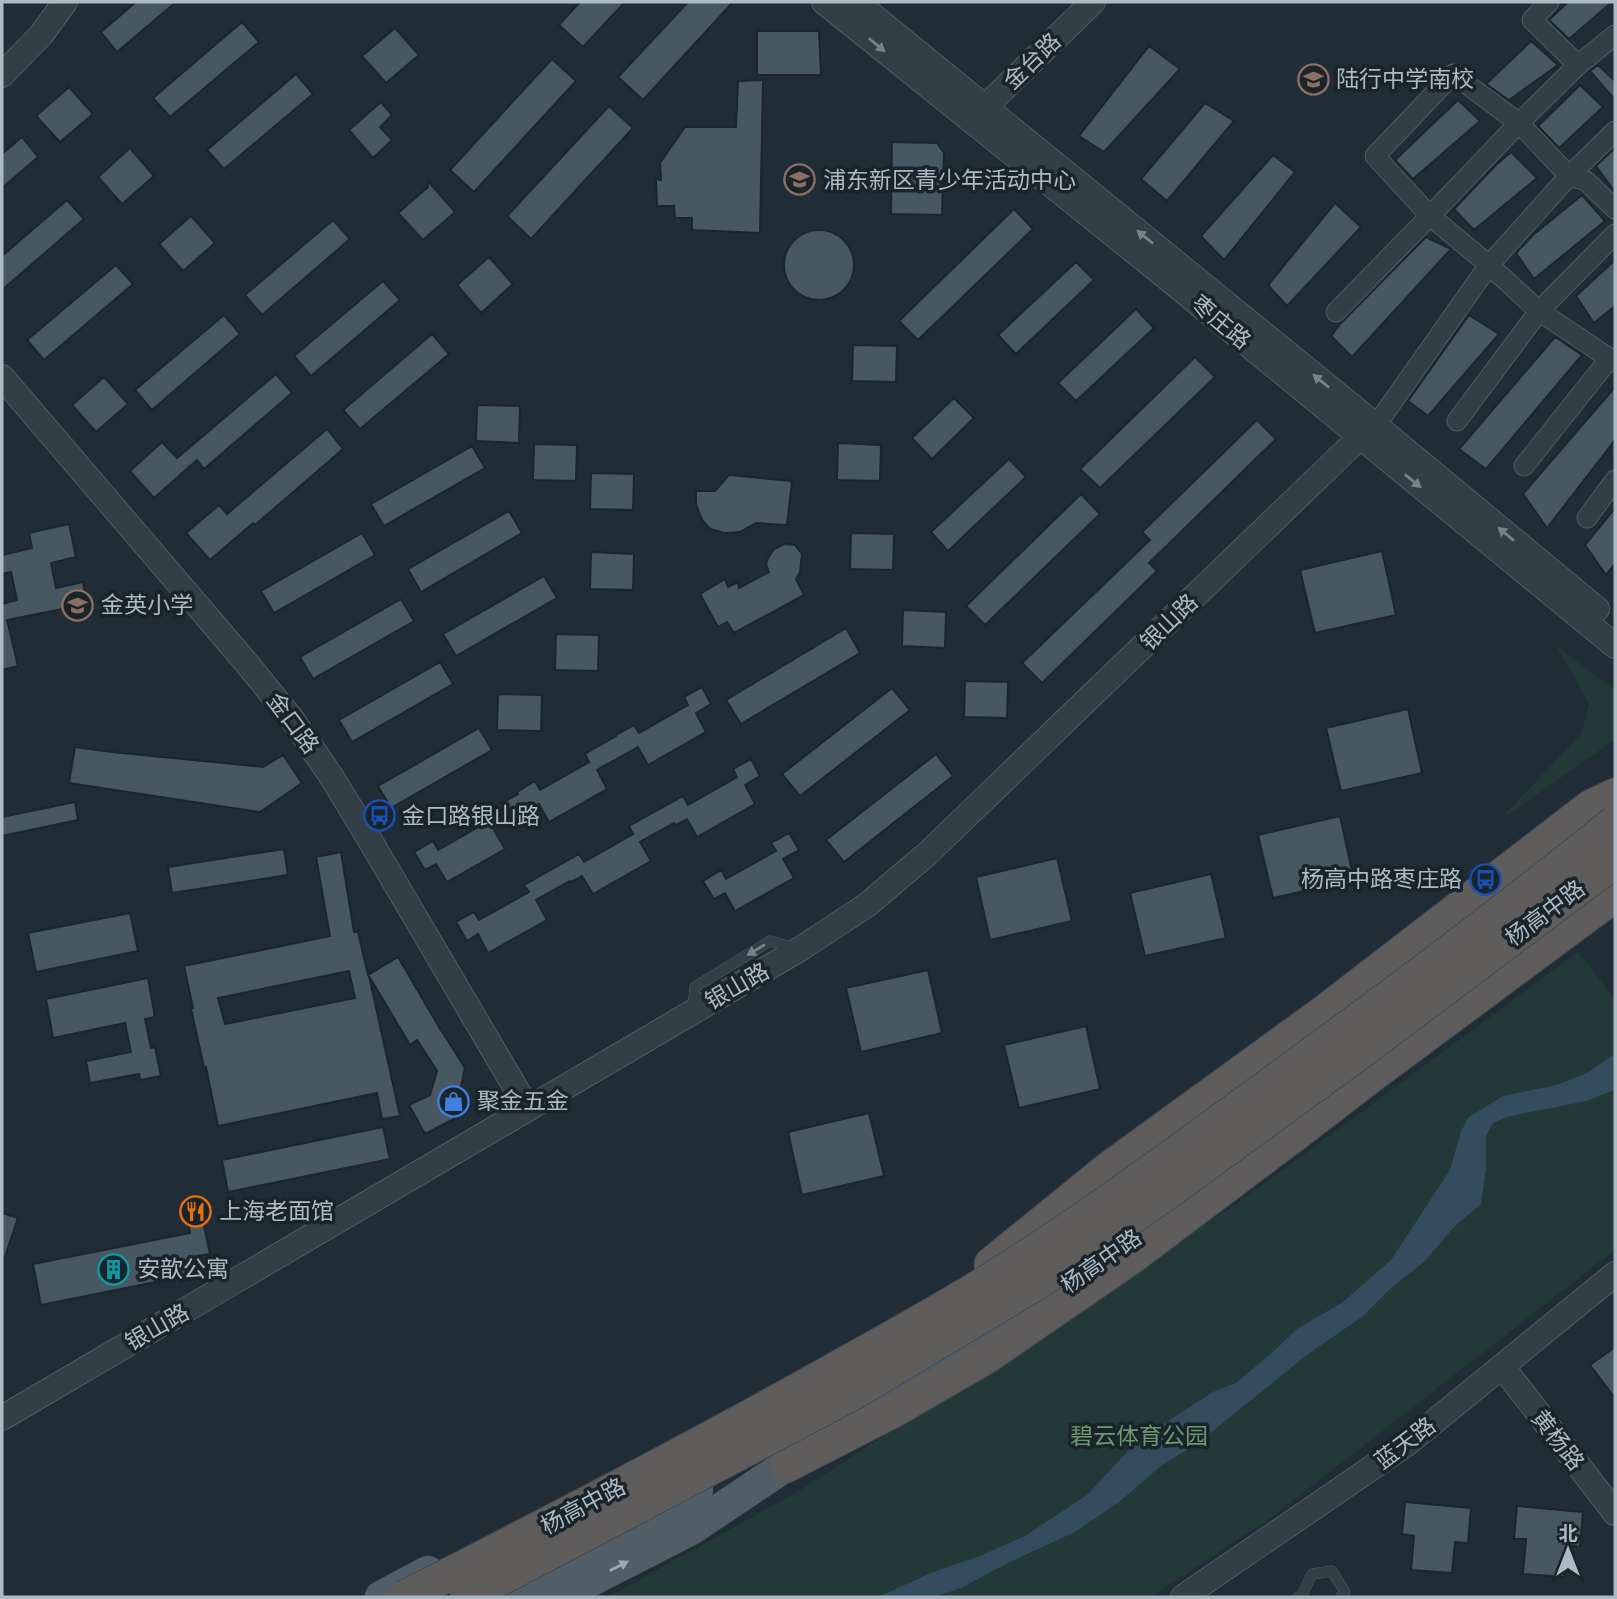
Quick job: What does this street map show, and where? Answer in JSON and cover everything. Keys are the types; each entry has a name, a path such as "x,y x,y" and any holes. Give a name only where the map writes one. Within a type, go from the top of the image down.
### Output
{"highway":[{"path":"991,1264 1108,1169 1324,1012 1590,807 1615,795"},
{"name":"杨高中路","path":"405,1597 606,1494 749,1416 957,1299 1028,1255 1115,1198 1333,1038 1486,924 1615,822"},
{"name":"杨高中路","path":"466,1597 852,1394 1042,1280 1358,1054 1615,861"},
{"path":"786,1466 894,1410 988,1356 1132,1257 1615,895"}],"main road":[{"name":"杨高中路","path":"508,1597 645,1523 746,1458 860,1372 938,1297 1065,1220 1499,897 1615,802"},
{"name":"杨高中路","path":"558,1597 691,1529 895,1390 1014,1320 1120,1249 1615,880"},
{"path":"381,1597 607,1479 938,1297"}],"street":[{"path":"2,75 41,35 65,2"},
{"name":"枣庄路","path":"824,2 978,114 1373,425 1615,624"},
{"name":"枣庄路","path":"856,2 978,114"},
{"name":"金台路","path":"978,114 1093,2"},
{"path":"1549,2 1532,19 1578,65"},
{"path":"1336,312 1578,65 1608,41 1615,61"},
{"path":"1524,466 1614,358 1539,311 1430,216 1375,156 1453,74 1519,123 1569,176 1586,181 1615,209"},
{"path":"1373,425 1489,265 1569,176 1615,131"},
{"path":"1457,421 1539,311 1615,234"},
{"name":"金口路","path":"2,377 292,719 361,825 528,1109"},
{"name":"枣庄路","path":"1373,425 1615,646"},
{"name":"银山路","path":"2,1418 800,949 867,905 927,854 1373,425"},
{"path":"1587,518 1615,480"},
{"name":"蓝天路","path":"1184,1597 1408,1443 1615,1275"},
{"name":"黄杨路","path":"1502,1366 1615,1513"}],"lane":[{"path":"1300,1597 1311,1574 1332,1571 1345,1592 1342,1597"}],"green space":[{"path":"1556,645 1615,690 1614,740 1508,815 1506,813 1581,734 1589,704"},
{"name":"碧云体育公园","path":"1578,952 1615,999 1615,1250 1272,1517 1151,1597 608,1597 799,1491 1239,1202"}],"water":[{"path":"1615,1054 1615,1089 1612,1091 1587,1101 1510,1116 1493,1123 1486,1136 1486,1169 1481,1204 1454,1227 1425,1261 1390,1289 1362,1317 1308,1354 1198,1443 1162,1465 1118,1503 1075,1532 961,1588 934,1597 878,1597 1025,1536 1087,1495 1142,1436 1213,1392 1236,1383 1297,1329 1343,1302 1391,1260 1450,1170 1461,1131 1469,1117 1503,1096 1556,1085 1587,1073"}],"building":[{"path":"136,2 176,2 117,52 101,32"},
{"path":"580,2 625,2 583,47 559,25"},
{"path":"688,2 733,2 643,100 618,77"},
{"path":"1568,2 1612,2 1569,39 1549,20"},
{"path":"242,22 259,42 170,117 153,98"},
{"path":"395,28 419,55 386,83 362,56"},
{"path":"757,31 819,31 821,75 757,75"},
{"path":"1531,41 1558,65 1509,100 1486,84"},
{"path":"1149,46 1180,69 1104,152 1079,136"},
{"path":"552,59 576,81 474,192 450,170"},
{"path":"1598,65 1615,81 1615,100 1590,71"},
{"path":"296,74 313,94 224,169 207,150"},
{"path":"763,80 760,233 692,230 692,218 675,218 674,206 657,206 656,179 661,180 660,163 685,127 736,127 738,81"},
{"path":"1580,85 1603,107 1559,148 1538,126"},
{"path":"69,87 93,114 60,142 36,116"},
{"path":"1458,100 1480,121 1413,179 1395,160"},
{"path":"381,102 392,115 380,127 392,140 373,158 349,130"},
{"path":"1205,103 1234,121 1167,201 1141,179"},
{"path":"609,106 633,128 531,239 507,216"},
{"path":"22,137 38,157 2,188 2,154"},
{"path":"892,142 937,143 944,153 942,215 891,214"},
{"path":"130,148 154,176 122,204 98,177"},
{"path":"1615,148 1615,192 1596,166"},
{"path":"1511,152 1537,178 1474,230 1454,209"},
{"path":"1273,155 1295,172 1224,260 1201,236"},
{"path":"428,181 455,212 423,240 398,213 428,187"},
{"path":"1582,195 1605,221 1534,279 1516,253 1533,235"},
{"path":"67,200 84,219 2,290 2,256"},
{"path":"1335,203 1361,227 1287,306 1268,285"},
{"path":"1014,209 1033,229 918,340 899,321"},
{"path":"191,216 215,243 183,271 159,244"},
{"path":"333,220 350,239 262,315 245,295"},
{"path":"819,230 844,240 854,265 844,290 819,300 794,290 784,265 794,240"},
{"path":"1426,237 1451,249 1352,357 1331,336"},
{"path":"489,257 513,284 481,313 457,285"},
{"path":"1615,260 1615,306 1594,323 1576,296"},
{"path":"1076,262 1094,280 1016,354 998,335"},
{"path":"116,265 133,284 44,360 27,340"},
{"path":"383,281 400,300 311,376 294,356"},
{"path":"1136,309 1154,328 1076,401 1058,383"},
{"path":"224,315 240,334 152,410 135,390"},
{"path":"1469,315 1499,334 1428,416 1408,401"},
{"path":"432,334 449,354 360,429 343,410"},
{"path":"1555,337 1582,355 1486,469 1459,449"},
{"path":"853,345 897,346 896,382 852,381"},
{"path":"1195,357 1215,377 1100,488 1080,469"},
{"path":"276,374 292,393 204,469 197,460 154,498 130,471 162,442 177,458"},
{"path":"104,377 128,404 96,432 72,405"},
{"path":"1615,387 1615,440 1547,528 1523,494"},
{"path":"954,398 974,418 932,459 912,438"},
{"path":"477,405 520,406 519,443 476,441"},
{"path":"1257,420 1276,439 1149,563 1157,571 1042,683 1022,663 1150,540 1142,532"},
{"path":"327,429 343,449 210,560 186,533 219,505 227,514"},
{"path":"838,443 881,445 880,481 837,480"},
{"path":"534,444 577,445 576,481 533,480"},
{"path":"472,446 485,468 384,526 371,504"},
{"path":"1009,459 1026,477 948,551 931,532"},
{"path":"591,473 634,474 633,510 590,509"},
{"path":"729,475 792,481 787,525 756,523 740,532 725,533 710,529 702,520 696,504 696,491 715,491"},
{"path":"1081,494 1100,514 985,625 966,606"},
{"path":"1615,508 1615,564 1606,575 1585,545"},
{"path":"509,511 522,533 421,592 408,569"},
{"path":"69,524 76,557 51,563 56,588 83,582 87,604 7,620 18,666 2,670 2,604 17,600 11,572 2,574 2,555 32,548 29,533"},
{"path":"362,533 375,555 274,613 261,591"},
{"path":"851,533 894,534 893,570 850,569"},
{"path":"784,544 795,545 802,554 800,572 796,579 804,595 734,633 727,622 718,627 700,594 725,579 728,587 738,582 739,588 769,572 766,565 768,558 774,549"},
{"path":"1382,551 1396,615 1315,633 1300,570"},
{"path":"591,552 634,554 633,590 590,589"},
{"path":"544,576 557,598 456,656 443,634"},
{"path":"401,599 414,621 313,679 300,657"},
{"path":"903,610 946,612 945,648 902,646"},
{"path":"846,628 860,653 741,724 726,700"},
{"path":"556,634 599,635 598,671 555,670"},
{"path":"440,662 453,684 352,742 339,720"},
{"path":"965,681 1008,682 1007,718 964,717"},
{"path":"702,687 711,704 696,713 706,732 648,765 638,747 597,770 607,789 549,822 539,804 510,820 494,830 505,849 447,882 436,864 425,870 414,852 433,841 438,850 487,822 483,814 518,794 517,792 535,781 540,790 589,762 585,754 616,735 634,725 639,733 688,705 684,697"},
{"path":"892,688 910,710 800,796 782,774"},
{"path":"498,694 542,695 541,731 497,730"},
{"path":"1408,709 1422,773 1341,791 1326,728"},
{"path":"479,728 492,750 391,808 378,786"},
{"path":"75,747 263,767 283,755 302,783 260,812 69,783"},
{"path":"936,754 953,776 844,862 826,840"},
{"path":"751,759 760,776 745,785 755,804 697,837 687,819 676,825 674,823 640,842 651,861 593,894 582,876 570,881 536,900 547,920 488,953 478,934 467,941 456,922 474,912 479,920 529,892 524,885 579,854 584,862 633,834 629,826 683,796 688,805 737,777 733,769"},
{"path":"75,802 78,820 2,836 2,817"},
{"path":"1340,816 1354,880 1273,898 1258,835"},
{"path":"789,833 799,850 783,859 794,878 735,911 725,893 714,899 703,881 721,870 726,879 776,851 771,843"},
{"path":"284,849 288,875 172,893 168,867"},
{"path":"341,852 354,932 358,932 368,975 398,957 465,1068 454,1119 425,1134 409,1105 430,1095 437,1071 417,1040 410,1045 369,976 400,1116 382,1119 377,1093 218,1126 184,966 330,936 316,857","holes":["349,971 355,998 225,1024 218,998"]},
{"path":"1057,858 1072,921 990,940 976,877"},
{"path":"1211,874 1226,938 1145,956 1130,893"},
{"path":"130,913 138,951 36,972 28,933"},
{"path":"928,970 942,1033 861,1052 846,988"},
{"path":"148,978 155,1017 145,1019 161,1076 140,1080 139,1074 90,1083 86,1061 131,1052 125,1023 53,1038 46,999"},
{"path":"1086,1026 1100,1089 1019,1108 1004,1045"},
{"path":"869,1113 884,1176 802,1195 788,1132"},
{"path":"383,1127 390,1159 228,1192 222,1160"},
{"name":"安歆公寓","path":"198,1198 210,1254 192,1257 196,1274 41,1305 33,1264 190,1233 184,1201"},
{"path":"2,1213 18,1218 4,1259 2,1259"},
{"path":"1615,1347 1615,1398 1590,1365"},
{"path":"1405,1502 1471,1508 1468,1543 1455,1542 1452,1573 1411,1570 1414,1536 1402,1534"},
{"path":"1517,1506 1583,1512 1580,1547 1567,1545 1564,1577 1523,1574 1526,1539 1514,1539"}],"place":[{"name":"陆行中学南校","path":"1313,79"},
{"name":"浦东新区青少年活动中心","path":"800,180"},
{"name":"金英小学","path":"78,605"},
{"name":"金口路银山路","path":"379,816"},
{"name":"杨高中路枣庄路","path":"1485,879"},
{"name":"聚金五金","path":"454,1101"},
{"name":"上海老面馆","path":"196,1211"},
{"name":"安歆公寓","path":"114,1269"}]}
